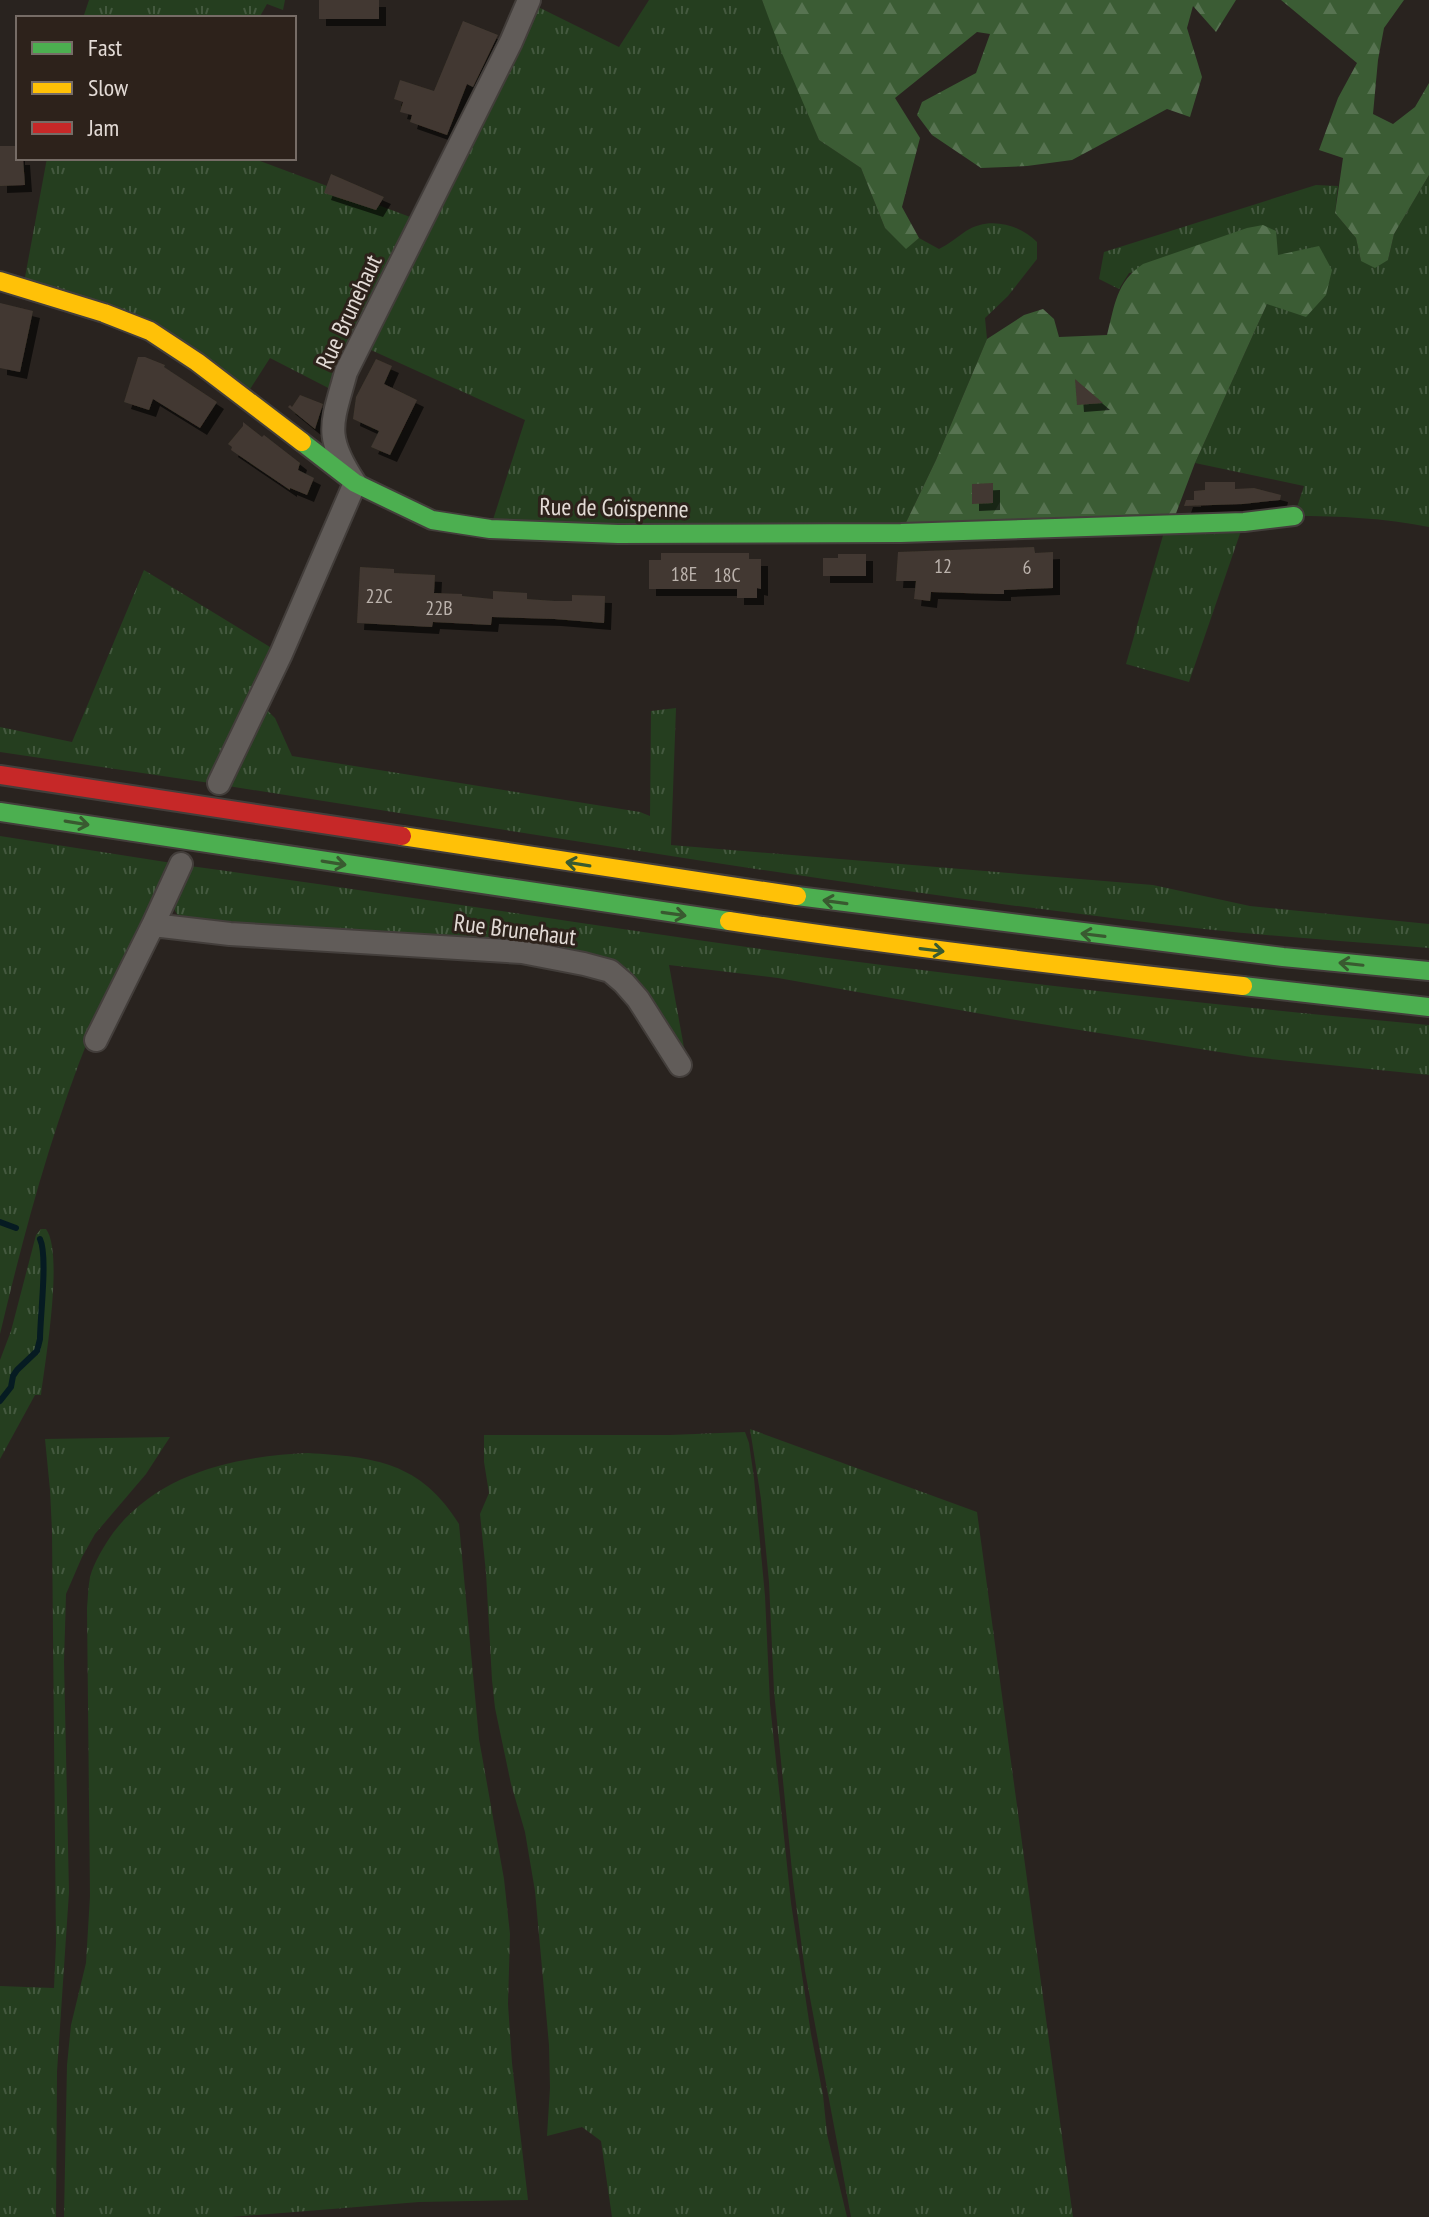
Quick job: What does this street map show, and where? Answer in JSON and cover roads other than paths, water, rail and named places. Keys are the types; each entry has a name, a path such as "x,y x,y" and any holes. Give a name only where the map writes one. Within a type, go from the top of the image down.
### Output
{"main road":[{"name":"Rue de Goïspenne","path":"0,281 104,313 150,331 245,397 355,483 432,520 490,529 618,534 917,532 1244,522 1294,516"},
{"path":"0,775 858,905 1268,955 1429,971"},
{"path":"0,812 855,940 1217,985 1429,1007"}],"street":[{"name":"Rue Brunehaut","path":"355,483 338,458 332,425 346,372 529,0"},
{"path":"219,783 281,654 355,483"},
{"path":"96,1040 181,864"},
{"name":"Rue Brunehaut","path":"153,925 230,934 522,952 584,964 610,971 624,983 638,999 680,1065"}],"waterway":[{"path":"0,1222 16,1228"},
{"path":"0,1401 11,1387 17,1370 37,1351 40,1339 44,1272 40,1239"}]}
